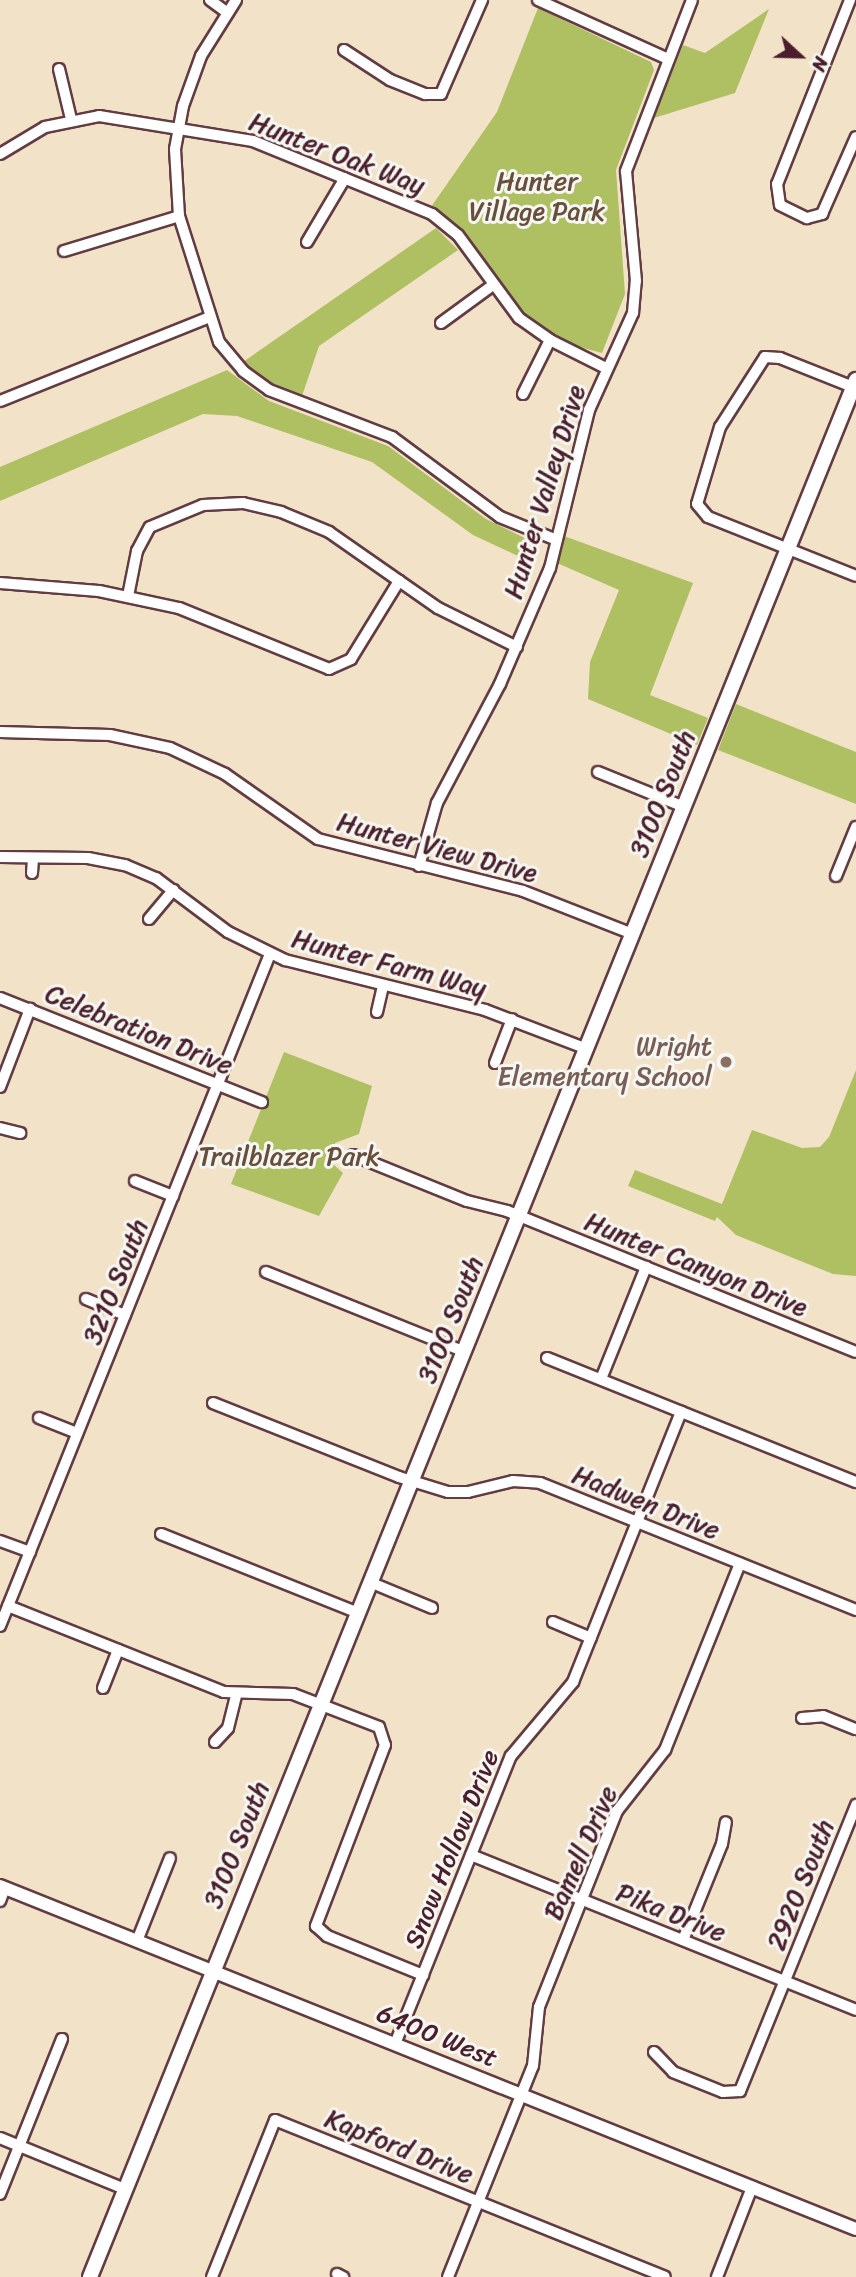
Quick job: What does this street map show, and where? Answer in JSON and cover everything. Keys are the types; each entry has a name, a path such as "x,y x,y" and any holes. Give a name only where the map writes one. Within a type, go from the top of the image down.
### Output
{"main road":[{"name":"3100 South","path":"90,2277 855,384"}],"street":[{"path":"210,0 228,13"},
{"path":"236,0 204,50 178,126 174,170 179,216 208,318 226,353 260,385 385,434 500,517 557,540"},
{"path":"344,50 390,80 425,94 440,94 482,0"},
{"path":"538,0 552,3 668,59"},
{"name":"Hunter Valley Drive","path":"419,866 442,791 517,647 550,568 589,410 606,368 626,332 635,303 626,171 692,0"},
{"path":"850,0 777,184 778,202 813,218 829,205 856,137"},
{"path":"59,69 71,120"},
{"name":"Hunter Oak Way","path":"0,154 31,134 71,120 113,116 253,141 439,219 463,242 519,318 550,340 606,368"},
{"path":"307,242 345,178"},
{"path":"64,251 179,216"},
{"path":"441,323 493,285"},
{"path":"0,401 208,318"},
{"path":"523,394 550,340"},
{"path":"855,384 780,358 765,357 720,427 697,507 703,514 856,576"},
{"path":"128,596 137,551 150,527 187,509 217,503 257,505 312,524 455,618 517,647"},
{"path":"0,583 128,596 209,618 329,669 351,659 399,581"},
{"name":"Hunter View Drive","path":"0,732 110,735 170,748 225,774 318,839 536,895 633,934"},
{"path":"598,772 684,807"},
{"path":"836,876 856,827"},
{"name":"Hunter Farm Way","path":"0,857 116,862 146,873 214,922 271,954 512,1019 587,1049"},
{"path":"32,873 33,858"},
{"path":"149,919 173,890"},
{"name":"3210 South","path":"0,1626 271,954"},
{"path":"377,1012 383,986"},
{"name":"Celebration Drive","path":"0,998 262,1102"},
{"path":"0,1087 30,1009"},
{"path":"495,1063 512,1019"},
{"path":"0,1128 20,1133"},
{"name":"Hunter Canyon Drive","path":"353,1155 470,1202 520,1216 856,1352"},
{"path":"135,1181 173,1196"},
{"path":"601,1379 646,1267"},
{"path":"266,1272 465,1352"},
{"path":"86,1299 125,1315"},
{"path":"548,1358 856,1482"},
{"name":"Hadwen Drive","path":"214,1403 413,1481 461,1493 513,1481 533,1482 856,1611"},
{"name":"Snow Hollow Drive","path":"396,2044 514,1752 566,1693 681,1412"},
{"path":"39,1418 77,1433"},
{"path":"161,1534 359,1613"},
{"path":"0,1541 30,1552"},
{"name":"Bamell Drive","path":"448,2277 534,2062 539,2007 622,1800 665,1750 740,1563"},
{"path":"372,1583 432,1608"},
{"path":"8,1605 236,1695 293,1694 320,1703 383,1732 385,1745 316,1926 327,1936 423,1975"},
{"path":"553,1622 591,1637"},
{"path":"103,1688 118,1650"},
{"path":"215,1742 230,1724 236,1695"},
{"path":"802,1718 823,1716 856,1728"},
{"name":"2920 South","path":"654,2052 673,2072 723,2092 740,2091 856,1805"},
{"path":"683,1940 722,1844 726,1822"},
{"name":"Pika Drive","path":"471,1855 856,2010"},
{"path":"137,1941 170,1858"},
{"path":"0,1901 3,1887"},
{"name":"6400 West","path":"3,1887 856,2229"},
{"path":"0,2194 62,2039"},
{"name":"Kapford Drive","path":"212,2277 275,2120 665,2277"},
{"path":"0,2138 125,2189"},
{"path":"717,2277 752,2188"}],"green space":[{"name":"Hunter Village Park","path":"538,8 651,62 654,70 616,170 625,294 602,353 572,345 522,314 466,238 431,207 497,112"},
{"path":"769,9 735,93 654,118 683,45 705,53"},
{"path":"436,228 458,250 319,346 302,396 270,382 243,362"},
{"path":"227,370 269,401 388,446 486,519 539,545 533,563 473,535 372,462 237,416 203,414 0,501 0,467"},
{"path":"564,536 693,583 650,695 708,718 697,745 588,699 590,662 619,590 557,563"},
{"path":"736,704 856,752 856,804 718,750"},
{"name":"Trailblazer Park","path":"284,1052 372,1086 359,1134 335,1143 333,1164 343,1173 319,1216 231,1184"},
{"path":"856,1070 856,1276 833,1274 736,1235 717,1217 715,1221 628,1186 635,1170 722,1204 752,1130 802,1148 820,1147 829,1137"}],"place":[{"name":"Wright Elementary School","path":"726,1062"}]}
